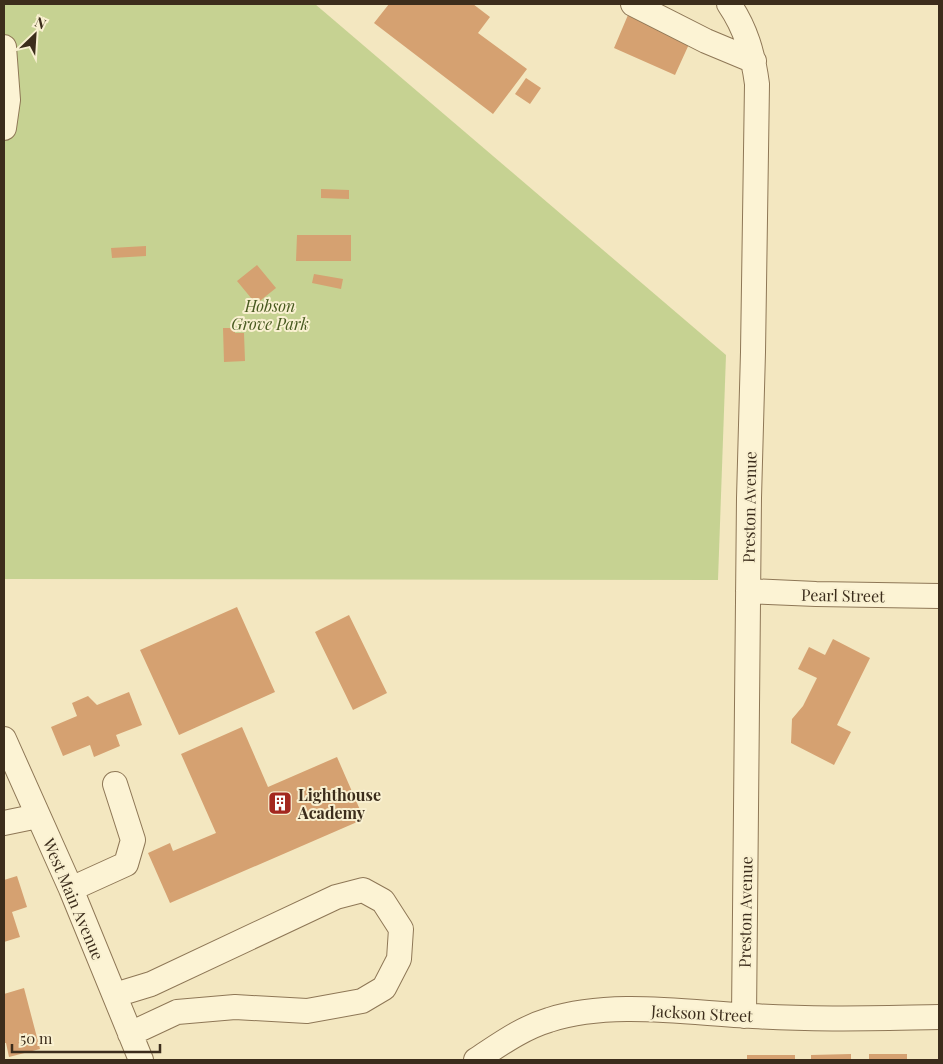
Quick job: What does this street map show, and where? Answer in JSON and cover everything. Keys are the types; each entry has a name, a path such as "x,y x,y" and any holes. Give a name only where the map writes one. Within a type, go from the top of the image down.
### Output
{"street":[{"path":"633,4 706,41 754,61"},
{"name":"Preston Avenue","path":"728,4 737,16 747,38 754,61 757,84 748,592 744,1016"},
{"path":"4,47 8,100 4,128"},
{"name":"Pearl Street","path":"748,592 939,596"},
{"name":"West Main Avenue","path":"4,739 71,889 141,1060"},
{"path":"71,889 126,864 133,840 115,784"},
{"path":"4,823 38,816"},
{"path":"115,996 151,984 336,897 363,890 383,901 401,929 399,959 384,988 362,1001 307,1011 235,1007 177,1012 130,1034"},
{"name":"Jackson Street","path":"476,1060 532,1026 581,1013 614,1010 649,1010 744,1016 823,1018 939,1017"}],"green space":[{"name":"Hobson Grove Park","path":"4,4 315,4 726,355 718,580 4,579"}],"building":[{"path":"389,4 473,4 490,17 478,33 527,69 493,114 374,23"},
{"path":"628,15 690,42 675,75 614,48"},
{"path":"526,78 541,88 530,104 515,94"},
{"path":"321,189 349,190 349,199 321,198"},
{"path":"297,235 351,235 351,261 296,261"},
{"path":"146,246 146,256 112,258 111,248"},
{"path":"257,265 276,288 256,304 237,281"},
{"path":"314,274 343,279 341,289 312,283"},
{"path":"223,328 235,328 235,333 244,333 245,361 224,362"},
{"path":"237,607 275,692 179,735 140,650"},
{"path":"349,615 387,693 353,710 315,632"},
{"path":"833,639 870,658 837,725 851,732 834,765 791,743 792,719 803,706 817,678 798,669 809,647 825,655"},
{"path":"129,692 142,725 116,735 120,746 94,757 90,745 63,756 51,727 77,716 72,703 88,696 97,705"},
{"name":"Lighthouse Academy","path":"242,727 268,787 337,757 364,819 170,903 148,853 170,843 173,851 216,833 181,754"},
{"path":"17,876 27,907 12,912 20,937 4,942 4,880"},
{"path":"24,988 40,1049 9,1057 6,1043 4,1043 4,994"},
{"path":"851,1054 851,1060 811,1060 811,1055"},
{"path":"869,1054 907,1054 907,1060 869,1060"},
{"path":"747,1055 795,1055 795,1060 747,1060"}],"place":[{"name":"Lighthouse Academy","path":"280,803"}]}
